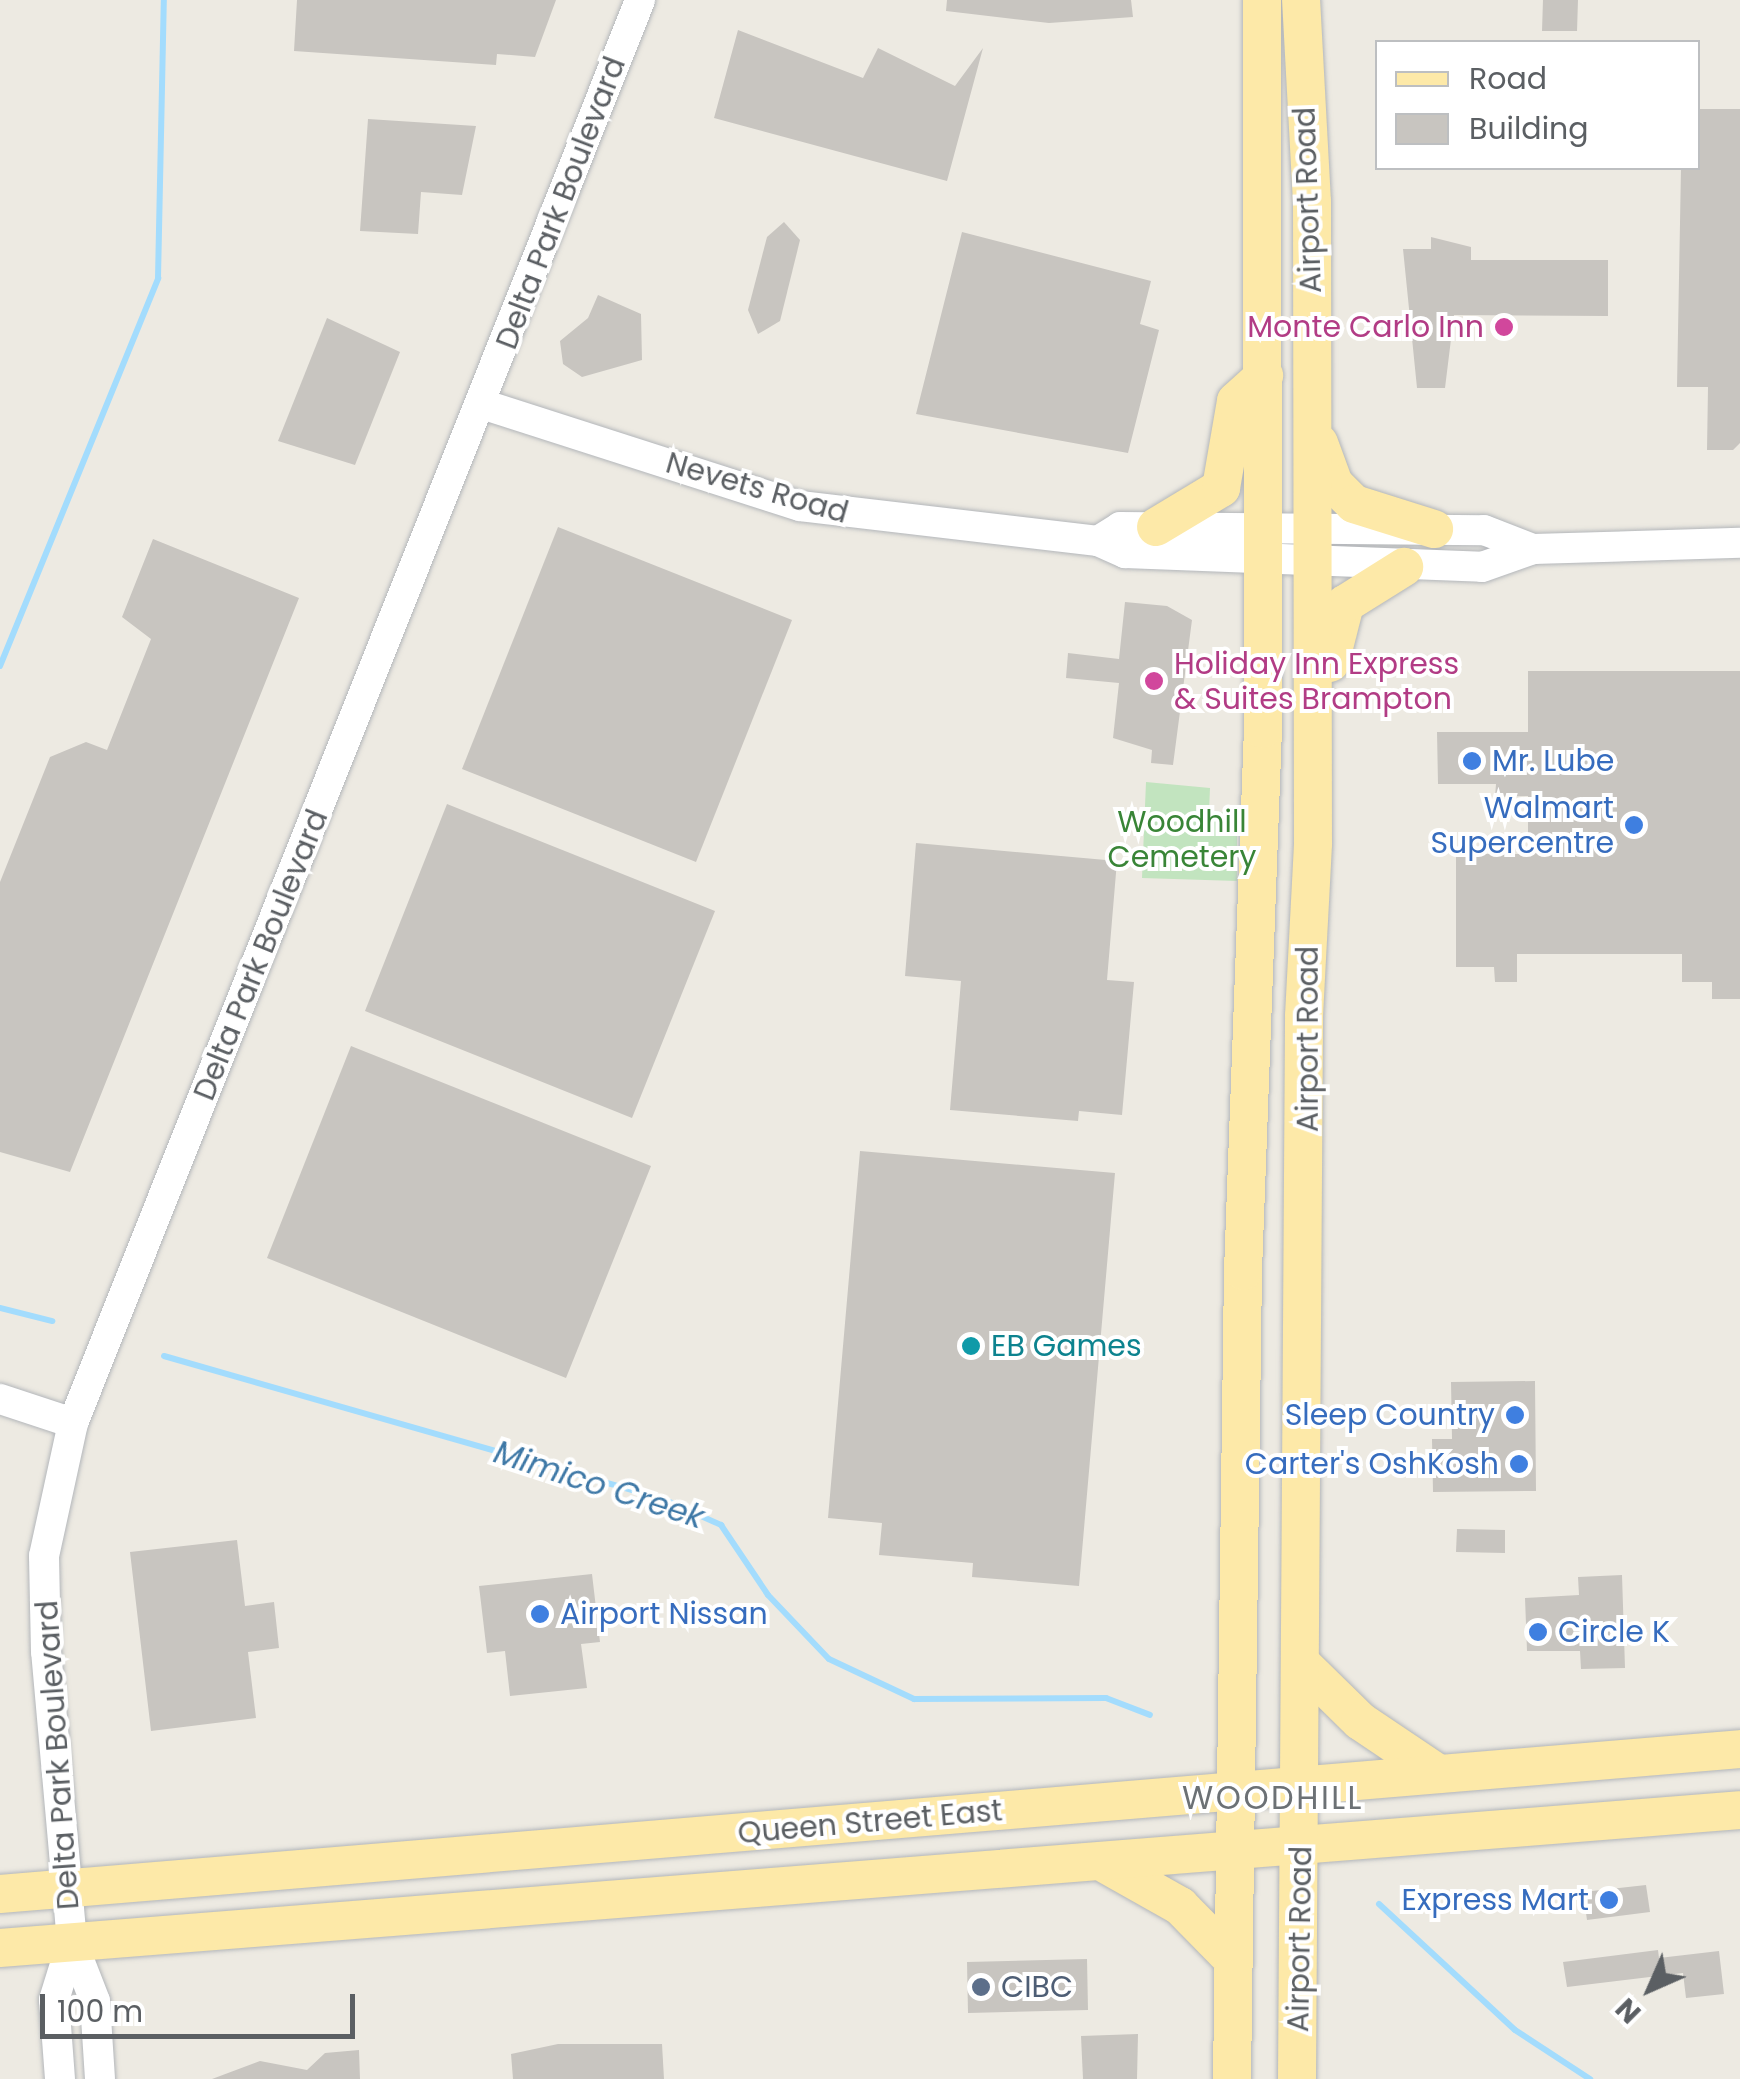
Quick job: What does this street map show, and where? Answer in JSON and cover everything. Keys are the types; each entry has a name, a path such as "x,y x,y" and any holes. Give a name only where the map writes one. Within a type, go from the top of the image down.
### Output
{"main road":[{"name":"Airport Road","path":"1232,2079 1264,543 1262,0"},
{"name":"Airport Road","path":"1297,2079 1313,722 1312,405 1301,0"},
{"path":"1156,527 1221,488 1236,401 1264,376"},
{"path":"1312,405 1322,458 1347,497 1378,518 1434,529"},
{"path":"1313,722 1330,694 1334,624 1345,604 1404,567"},
{"path":"1304,1666 1360,1721 1439,1774"},
{"name":"Queen Street East","path":"0,1894 1740,1749"},
{"name":"Queen Street East","path":"0,1948 1107,1865 1740,1810"},
{"path":"422,1914 440,1878 507,1871 523,1852"},
{"path":"1107,1865 1180,1906 1234,1961"}],"street":[{"name":"Delta Park Boulevard","path":"72,1942 44,1556 73,1423 640,0"},
{"name":"Nevets Road","path":"482,404 800,506 1098,541 1125,553 1264,543"},
{"name":"Nevets Road","path":"1098,541 1120,527 1156,527 1264,543"},
{"path":"1313,546 1434,529 1484,530 1533,549"},
{"path":"1264,543 1313,546 1404,567 1482,568 1533,549 1740,543"},
{"path":"0,1399 73,1423"},
{"path":"60,2079 54,2000 72,1942"},
{"path":"72,1942 95,2001 100,2079"}],"green space":[{"name":"Woodhill Cemetery","path":"1146,782 1210,788 1209,812 1237,813 1237,881 1142,878"}],"building":[{"path":"297,0 556,0 535,57 497,54 496,65 294,51"},
{"path":"947,0 1131,0 1133,17 1049,23 946,11"},
{"path":"1543,0 1578,0 1577,31 1542,31"},
{"path":"738,30 863,78 878,48 955,86 983,48 947,181 714,118"},
{"path":"1700,109 1740,109 1740,443 1733,450 1707,450 1708,387 1677,387 1681,170 1700,170"},
{"path":"368,119 476,126 462,195 421,192 418,234 360,231"},
{"path":"784,222 800,240 780,321 758,334 748,310 767,237"},
{"path":"962,232 1151,281 1140,324 1159,330 1128,453 916,414"},
{"path":"1431,237 1471,247 1471,260 1608,260 1608,316 1454,315 1445,388 1417,388 1403,249 1431,249"},
{"path":"598,295 641,314 642,360 582,377 563,364 560,341 588,318"},
{"path":"327,318 400,352 355,465 278,441"},
{"path":"558,527 792,620 696,862 462,769"},
{"path":"153,539 299,598 70,1172 0,1152 0,882 50,757 86,742 107,750 151,639 122,617"},
{"name":"Holiday Inn Express & Suites Brampton","path":"1125,602 1167,606 1192,620 1173,765 1151,763 1152,750 1113,738 1119,683 1066,678 1068,653 1119,659"},
{"name":"Walmart Supercentre","path":"1528,671 1740,671 1740,999 1712,999 1712,982 1682,982 1682,954 1517,954 1517,982 1495,982 1494,967 1456,967 1456,854 1528,854 1528,796 1495,797 1496,784 1438,784 1437,732 1528,732"},
{"path":"447,804 715,911 632,1118 365,1011"},
{"path":"916,843 1117,861 1107,980 1134,982 1122,1115 1079,1111 1078,1121 950,1110 961,981 905,976"},
{"path":"351,1046 651,1166 566,1378 267,1258"},
{"name":"EB Games","path":"860,1151 1115,1173 1079,1586 972,1577 973,1563 879,1555 882,1523 828,1518"},
{"path":"1535,1381 1536,1491 1433,1492 1432,1439 1452,1439 1451,1382"},
{"path":"1457,1529 1505,1530 1505,1553 1456,1552"},
{"path":"237,1540 245,1606 274,1602 279,1648 248,1652 256,1718 151,1731 130,1552"},
{"name":"Airport Nissan","path":"592,1574 600,1642 581,1644 587,1688 510,1696 505,1651 487,1653 479,1586"},
{"path":"1622,1575 1625,1668 1581,1669 1580,1651 1527,1651 1525,1598 1579,1595 1578,1577"},
{"name":"Express Mart","path":"1646,1885 1650,1912 1587,1920 1583,1892"},
{"path":"1658,1950 1659,1958 1719,1951 1724,1994 1686,1998 1683,1973 1567,1987 1563,1962"},
{"path":"1087,1959 1088,2010 968,2013 967,1962"},
{"path":"1138,2034 1137,2079 1083,2079 1081,2036"},
{"path":"558,2044 662,2044 664,2079 513,2079 511,2054"},
{"path":"359,2050 360,2079 212,2079 260,2061 307,2070 325,2053"}],"waterway":[{"path":"0,666 158,278 164,0"},
{"name":"Mimico Creek","path":"0,1308 52,1321"},
{"name":"Mimico Creek","path":"164,1356 663,1499 721,1525 768,1595 829,1659 914,1699 1106,1698 1150,1715"},
{"name":"Mimico Creek","path":"1379,1904 1515,2030 1590,2079"}],"place":[{"name":"Monte Carlo Inn","path":"1504,327"},
{"name":"Holiday Inn Express & Suites Brampton","path":"1154,681"},
{"name":"Mr. Lube","path":"1472,761"},
{"name":"Walmart Supercentre","path":"1634,825"},
{"name":"EB Games","path":"971,1346"},
{"name":"Sleep Country","path":"1515,1415"},
{"name":"Carter's OshKosh","path":"1519,1464"},
{"name":"Airport Nissan","path":"540,1614"},
{"name":"Circle K","path":"1538,1632"},
{"name":"Express Mart","path":"1609,1900"},
{"name":"CIBC","path":"981,1987"}],"district":[{"name":"WOODHILL","path":"1273,1798"}]}
